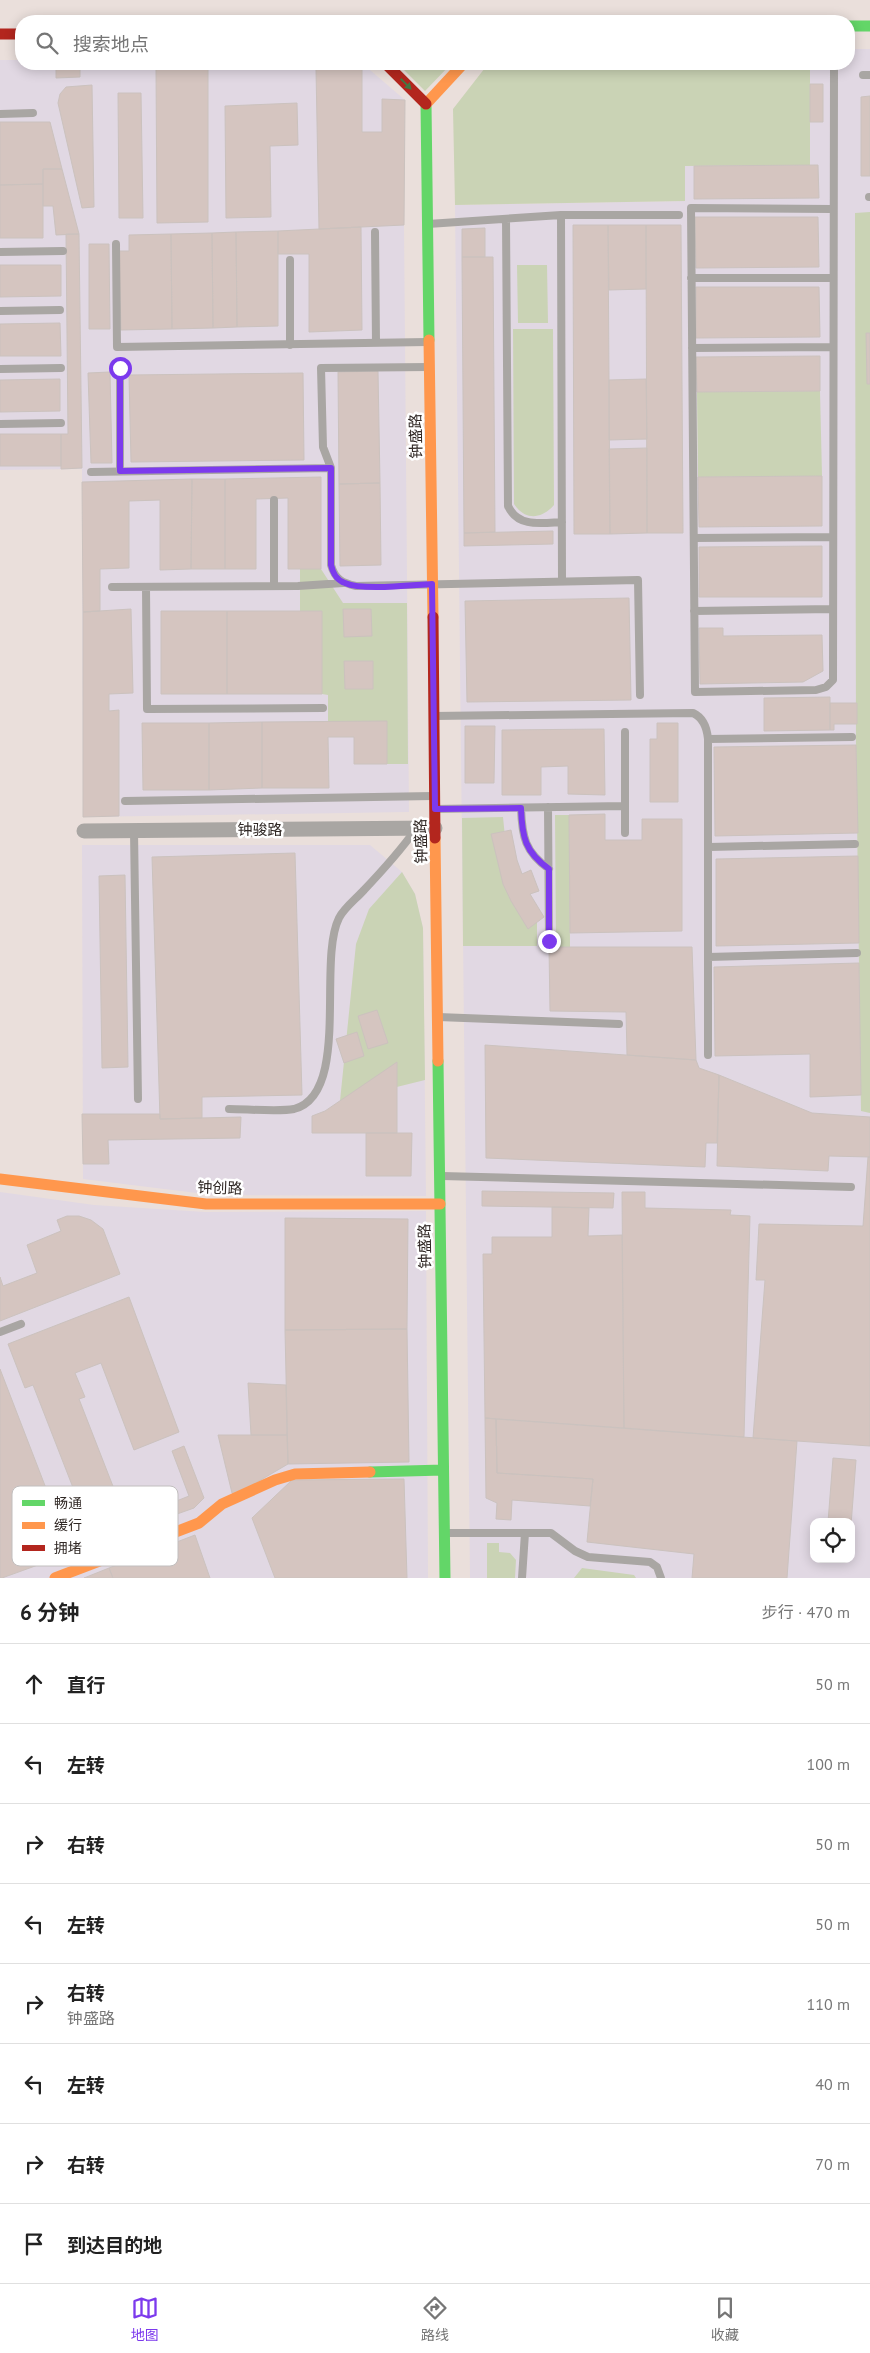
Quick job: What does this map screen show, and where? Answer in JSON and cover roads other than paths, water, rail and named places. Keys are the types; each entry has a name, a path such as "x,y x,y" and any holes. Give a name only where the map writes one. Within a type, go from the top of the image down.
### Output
{"main road":[{"path":"855,26 870,26"},
{"path":"0,34 15,34"},
{"path":"392,70 426,104 457,70"},
{"name":"钟盛路","path":"426,104 445,1578"},
{"name":"钟创路","path":"0,1179 206,1204 440,1204"},
{"path":"178,1531 199,1523 222,1504 275,1480 295,1474 443,1470"},
{"path":"55,1578 86,1566"}],"street":[{"name":"钟骏路","path":"84,831 435,828"}],"lane":[{"path":"832,209 690,208 695,692 816,690 826,687 833,680 832,209 834,70"},
{"path":"0,114 33,113"},
{"path":"428,224 561,215 679,215"},
{"path":"561,215 562,581"},
{"path":"506,219 508,506 512,515 519,521 528,523 562,522"},
{"path":"375,232 376,344"},
{"path":"116,244 117,347 430,342"},
{"path":"0,252 63,251"},
{"path":"290,260 290,345"},
{"path":"691,278 832,278"},
{"path":"0,311 60,310"},
{"path":"692,348 832,347"},
{"path":"343,583 334,576 331,565 331,468 323,447 321,368 430,367"},
{"path":"0,369 61,368"},
{"path":"120,368 120,471"},
{"path":"0,424 61,423"},
{"path":"91,472 331,468"},
{"path":"274,500 274,586"},
{"path":"694,538 833,537"},
{"path":"112,587 274,586 343,583 356,586 638,580 640,695"},
{"path":"146,587 148,709 323,708"},
{"path":"694,611 833,609"},
{"path":"434,716 693,712 704,722 708,739 708,1055"},
{"path":"625,732 625,833"},
{"path":"708,739 852,738"},
{"path":"125,801 435,796"},
{"path":"435,809 625,806"},
{"path":"521,808 522,828 526,845 535,859 549,869"},
{"path":"548,808 549,941"},
{"path":"229,1109 294,1109 309,1101 321,1085 328,1058 331,948 339,918 398,854 416,829"},
{"path":"134,831 138,1099"},
{"path":"708,847 855,844"},
{"path":"708,957 856,953"},
{"path":"438,1017 619,1024"},
{"path":"440,1176 851,1188"},
{"path":"0,1332 21,1324"},
{"path":"444,1533 552,1533 588,1557 650,1562 657,1567 662,1578"},
{"path":"522,1578 524,1533"}]}
